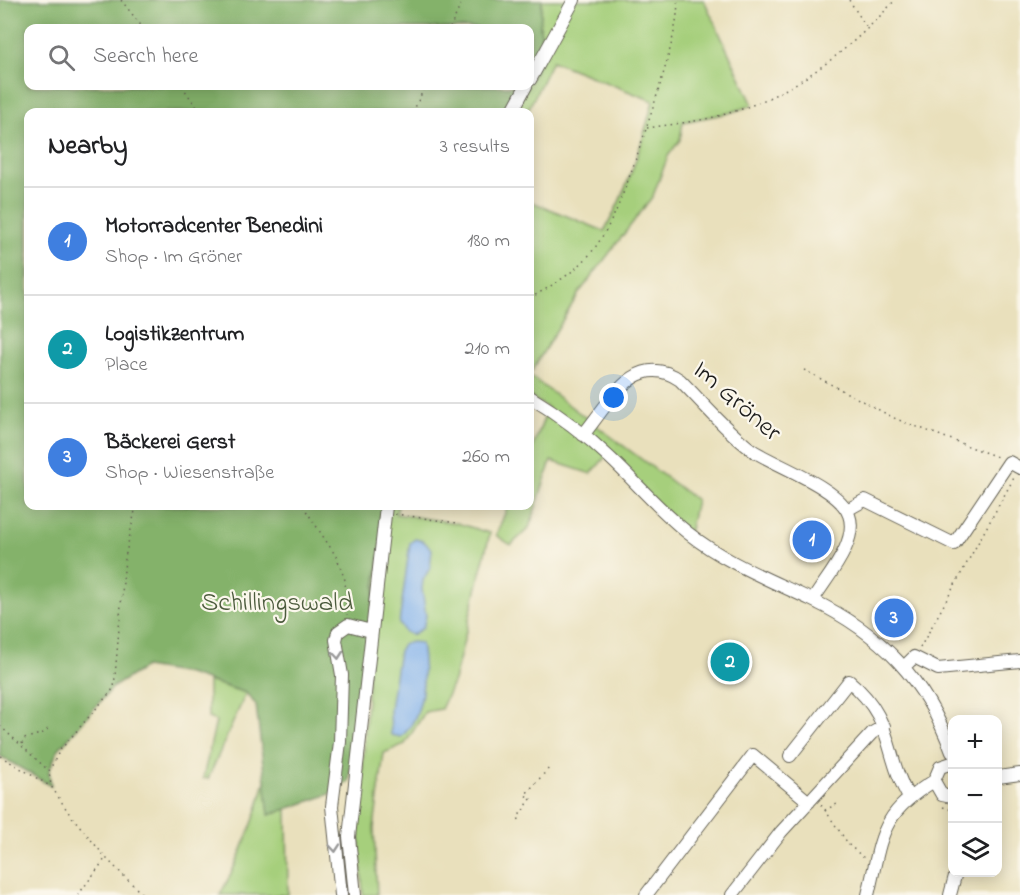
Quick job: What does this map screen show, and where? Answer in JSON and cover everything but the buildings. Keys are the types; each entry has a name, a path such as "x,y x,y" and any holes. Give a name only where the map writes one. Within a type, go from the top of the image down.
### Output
{"street":[{"path":"534,73 574,0"},
{"path":"514,108 524,90"},
{"name":"Im Gröner","path":"584,435 627,381 642,372 656,369 667,371 680,380 752,449 842,501 847,510"},
{"path":"534,400 584,435 680,527 714,552 751,573 813,600 878,639 904,667 938,718 948,744"},
{"path":"813,600 845,548 850,532 850,516 847,510 865,500 954,544 1014,465"},
{"path":"355,895 349,837 386,510"},
{"path":"341,895 332,806 340,742 341,686 336,640 338,632 348,625 371,631"},
{"path":"904,667 914,657 938,669 1020,661"},
{"path":"789,756 849,681 867,696 884,726 899,780 909,798"},
{"path":"732,895 781,832 811,806 872,733 884,726"},
{"path":"943,733 948,758"},
{"path":"646,895 753,755 811,806"},
{"path":"868,895 888,820 909,798 945,795 936,771 948,764"},
{"path":"1002,776 1020,774"},
{"path":"950,895 955,877"}],"path":[{"path":"122,0 141,24"},
{"path":"452,24 463,0"},
{"path":"534,296 558,283 594,250 615,213 646,128 674,39 678,6 676,0"},
{"path":"849,0 868,30"},
{"path":"646,128 729,113 771,98 820,67 868,30 895,0"},
{"path":"185,90 197,108"},
{"path":"415,108 423,90"},
{"path":"804,370 896,419 970,444 1014,465 914,657"},
{"path":"51,786 49,771 60,750 114,688 125,558 135,510"},
{"path":"306,510 336,556 345,580 348,625"},
{"path":"395,510 457,523"},
{"path":"0,726 49,771"},
{"path":"21,745 24,739 43,733 49,728"},
{"path":"0,756 51,786 69,813 106,858 143,895"},
{"path":"519,820 531,799 525,795 549,768"},
{"path":"811,806 820,804 859,856 876,861"},
{"path":"825,810 837,804"},
{"path":"78,895 106,858"}],"green space":[{"name":"Schillingswald","path":"0,0 542,0 540,28 544,54 534,73 534,24 24,24 24,90 524,90 514,108 24,108 24,510 385,510 349,781 330,794 269,815 256,705 246,693 188,674 145,667 113,687 58,750 49,771 51,786 0,756"},
{"path":"542,0 704,0 753,105 729,113 683,122 680,140 668,156 653,196 579,293 534,367 534,203 604,231 633,168 653,101 552,61 529,108 514,108 524,90 534,90 534,72 544,54 540,28"},
{"path":"534,379 696,500 689,534 607,455 591,474 551,461 529,528 511,545 496,535 506,510 534,510 534,444 548,408 534,399"},
{"path":"386,510 397,510 396,514 457,523 490,533 454,681 441,709 425,712 405,744 384,753 374,828 377,895 363,895 359,831 371,631"},
{"path":"208,681 246,693 208,779 203,778 216,721 208,718"},
{"path":"266,777 269,815 287,809 288,895 220,895 247,837"}],"water":[{"path":"415,539 423,541 432,549 430,568 423,580 422,589 426,616 423,628 412,635 405,632 399,624 410,543"},
{"path":"421,643 422,693 415,718 401,737 391,735 390,709 399,651 403,644"}],"place":[{"name":"Motorradcenter Benedini","path":"812,540"},
{"name":"Bäckerei Gerst","path":"894,618"},
{"name":"Logistikzentrum","path":"730,662"}]}
